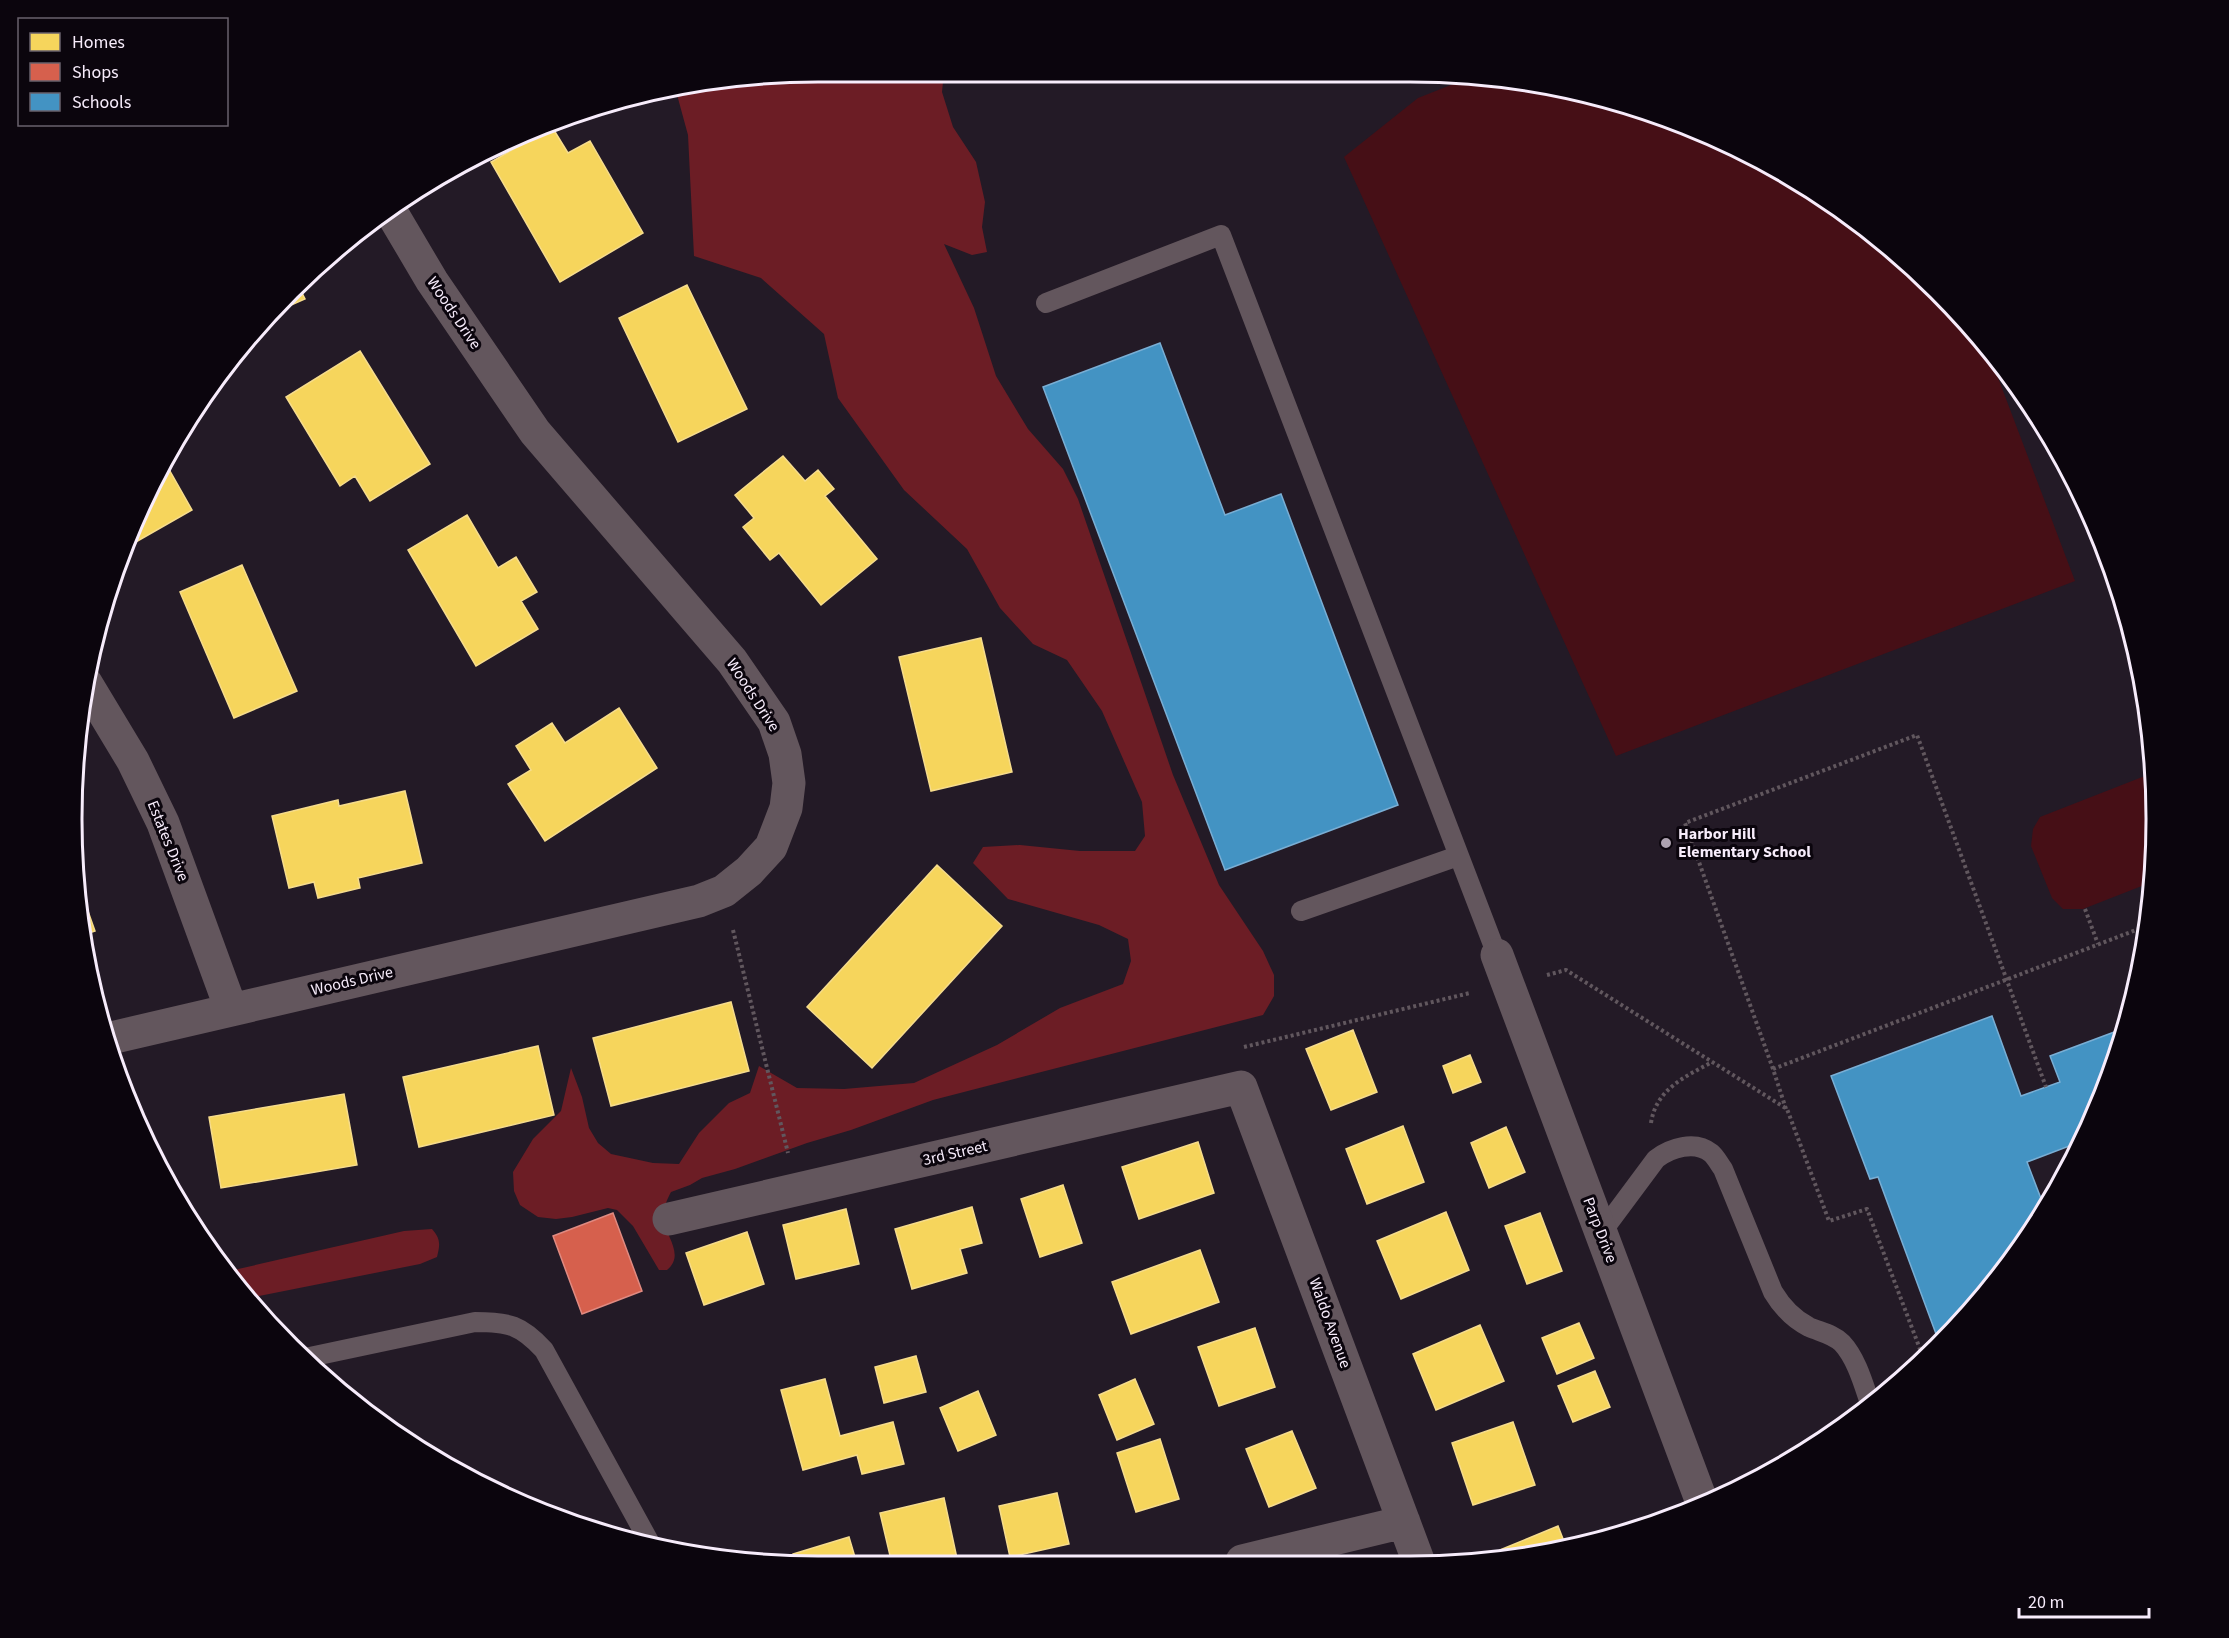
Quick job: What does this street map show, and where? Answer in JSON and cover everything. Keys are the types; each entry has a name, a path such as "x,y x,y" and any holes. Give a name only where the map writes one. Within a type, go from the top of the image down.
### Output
{"street":[{"name":"Woods Drive","path":"116,1037 699,901 724,891 749,871 771,847 786,808 789,783 785,754 774,722 732,661 535,432 432,281 395,218"},
{"name":"Estates Drive","path":"94,695 133,761 163,823 231,1009"},
{"name":"Parp Drive","path":"1497,955 1700,1496"},
{"name":"3rd Street","path":"669,1219 1241,1087"},
{"name":"Waldo Avenue","path":"1241,1087 1416,1556"},
{"path":"1263,1556 1404,1522"}],"lane":[{"path":"1046,303 1221,236 1497,955"},
{"path":"1301,911 1458,856"},
{"path":"1601,1233 1656,1159 1664,1152 1693,1147 1712,1154 1723,1169 1773,1292 1781,1305 1792,1316 1808,1326 1831,1335 1840,1342 1848,1352 1867,1396"},
{"path":"315,1356 476,1322 501,1322 516,1326 530,1334 544,1350 645,1534"}],"path":[{"path":"1920,1350 1868,1209 1829,1221 1685,823 1917,735 2046,1087"},
{"path":"724,891 788,1154 800,1151"},
{"path":"2085,909 2098,944"},
{"path":"1773,1069 2138,929"},
{"path":"1537,977 1566,970 1787,1109"},
{"path":"1240,1048 1480,990"},
{"path":"1649,1132 1654,1109 1670,1086 1712,1062"}],"shaded area":[{"path":"943,82 942,92 953,127 976,162 985,202 982,227 987,252 972,255 944,244 974,308 996,376 1028,429 1063,469 1078,499 1173,775 1219,885 1263,951 1274,975 1274,996 1263,1015 933,1100 851,1130 702,1178 669,1195 664,1209 664,1220 673,1246 674,1258 667,1270 659,1270 633,1226 617,1210 608,1208 556,1219 538,1217 520,1205 514,1191 513,1172 533,1139 561,1111 571,1068 582,1097 589,1128 598,1143 611,1154 653,1163 679,1164 699,1133 729,1103 750,1093 759,1066 797,1088 844,1089 914,1083 997,1045 1060,1008 1123,984 1131,961 1128,939 1099,925 1008,899 973,863 983,847 1020,845 1080,851 1135,851 1145,836 1142,802 1102,711 1067,660 1033,644 1000,608 967,549 904,490 838,398 824,334 761,278 694,256 688,135 678,97 771,84"},
{"path":"1454,84 1506,89 1601,108 1647,122 1736,158 1778,181 1858,235 1896,265 1931,298 1964,333 1997,375 2075,581 1616,756 1344,157 1418,98"},
{"path":"2145,776 2143,885 2083,909 2063,909 2052,898 2031,846 2033,829 2040,817"},
{"path":"432,1229 439,1242 437,1257 420,1264 258,1296 237,1269 404,1231"}],"building: Homes":[{"path":"555,132 568,153 590,141 643,233 560,282 491,162 513,149"},
{"path":"687,285 747,409 678,442 619,318"},
{"path":"302,294 305,299 291,305"},
{"path":"360,351 430,464 370,501 355,476 340,486 286,397"},
{"path":"783,456 805,481 818,470 834,489 825,496 877,559 821,605 779,553 770,560 743,527 754,518 735,495"},
{"path":"170,471 192,510 137,541"},
{"path":"467,515 498,568 516,557 537,592 521,601 538,629 476,666 408,550"},
{"path":"242,565 297,691 234,718 180,592"},
{"path":"981,638 1012,772 931,791 899,657"},
{"path":"619,708 657,768 545,841 508,784 531,770 516,746 552,723 565,743"},
{"path":"405,791 422,863 358,878 360,888 318,898 314,882 289,888 272,816 338,800 339,806"},
{"path":"937,865 1002,926 872,1068 807,1007"},
{"path":"89,914 95,931 92,932"},
{"path":"731,1002 749,1071 611,1106 593,1038"},
{"path":"1353,1030 1377,1092 1331,1110 1306,1049"},
{"path":"538,1046 554,1115 419,1147 403,1077"},
{"path":"1470,1055 1481,1082 1453,1093 1443,1066"},
{"path":"344,1094 357,1165 221,1188 209,1117"},
{"path":"1403,1126 1424,1182 1367,1204 1346,1149"},
{"path":"1506,1127 1525,1172 1489,1188 1471,1143"},
{"path":"1198,1142 1214,1193 1139,1219 1122,1167"},
{"path":"1063,1185 1082,1243 1040,1257 1021,1199"},
{"path":"972,1207 982,1243 960,1249 967,1273 912,1289 895,1229"},
{"path":"846,1209 859,1264 796,1279 783,1225"},
{"path":"1446,1212 1469,1270 1401,1299 1377,1241"},
{"path":"1540,1213 1562,1271 1527,1284 1505,1226"},
{"path":"747,1232 764,1284 704,1305 686,1253"},
{"path":"1200,1250 1219,1302 1131,1334 1112,1282"},
{"path":"1579,1323 1594,1358 1557,1374 1542,1338"},
{"path":"1480,1325 1504,1381 1436,1410 1413,1354"},
{"path":"1255,1328 1275,1387 1219,1406 1198,1347"},
{"path":"916,1356 926,1392 884,1403 875,1367"},
{"path":"1595,1371 1610,1407 1573,1422 1558,1386"},
{"path":"825,1379 840,1436 893,1422 904,1464 862,1474 857,1455 803,1470 781,1390"},
{"path":"1135,1379 1154,1424 1117,1440 1099,1395"},
{"path":"978,1391 996,1435 958,1451 940,1408"},
{"path":"1513,1422 1535,1485 1473,1505 1452,1443"},
{"path":"1292,1431 1316,1488 1269,1507 1246,1449"},
{"path":"1160,1439 1179,1499 1136,1512 1117,1453"},
{"path":"1057,1493 1069,1544 1010,1556 999,1506"},
{"path":"944,1498 956,1556 890,1556 880,1513"},
{"path":"1558,1526 1563,1539 1554,1541 1501,1549"},
{"path":"849,1537 855,1556 819,1556 793,1554"}],"building: Shops":[{"path":"613,1213 642,1291 582,1314 553,1236"}],"building: Schools":[{"path":"1160,343 1225,515 1281,494 1398,805 1225,870 1043,387"},
{"path":"1992,1016 2021,1096 2060,1082 2050,1056 2114,1032 2090,1101 2071,1145 2027,1162 2041,1198 1994,1267 1964,1305 1936,1334 1878,1177 1870,1179 1831,1076"}],"place":[{"name":"Harbor Hill Elementary School","path":"1666,843"}]}
